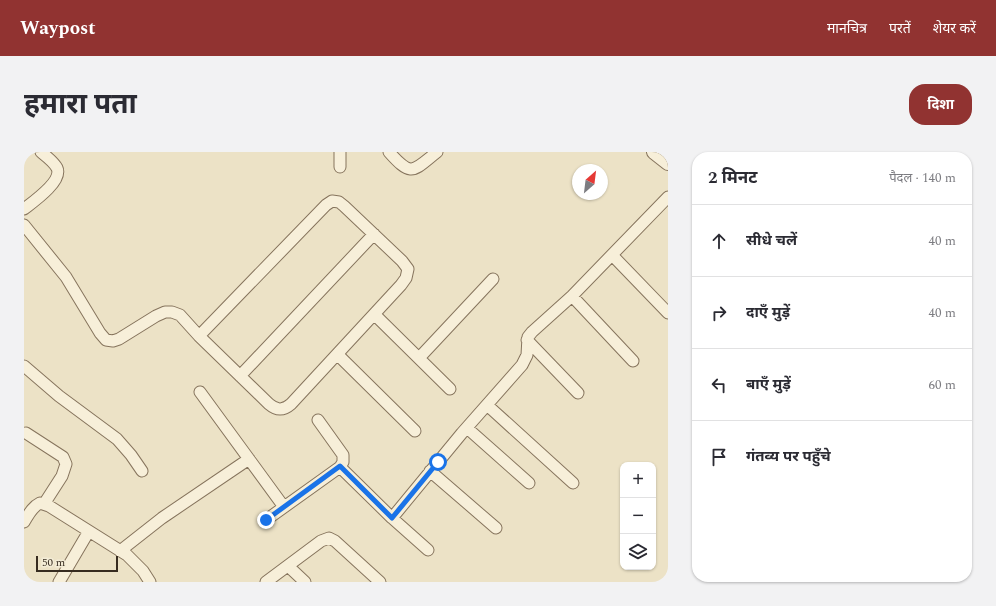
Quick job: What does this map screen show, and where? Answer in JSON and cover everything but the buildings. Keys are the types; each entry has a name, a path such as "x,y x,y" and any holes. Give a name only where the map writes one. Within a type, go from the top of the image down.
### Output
{"street":[{"path":"24,209 43,194 55,180 57,174 57,169 41,152"},
{"path":"340,152 340,167"},
{"path":"389,152 400,165 406,169 417,168 437,152"},
{"path":"654,152 668,163"},
{"path":"392,518 522,365 527,355 528,340 532,332 572,296 668,197"},
{"path":"24,225 66,276 100,333 106,340 110,341 119,339 164,312 172,312 180,315 199,336 274,408 285,408 401,285 408,272 406,265 339,202 332,201 199,336"},
{"path":"240,376 374,234"},
{"path":"612,255 668,313"},
{"path":"419,358 493,279"},
{"path":"572,296 633,361"},
{"path":"374,314 450,388"},
{"path":"528,340 578,393"},
{"path":"337,354 415,431"},
{"path":"24,366 60,396 117,439 131,454 142,471"},
{"path":"200,392 284,507"},
{"path":"487,405 573,483"},
{"path":"266,520 340,466 343,462 343,455 318,420"},
{"path":"467,428 529,483"},
{"path":"26,433 63,457 66,464 62,476 44,504"},
{"path":"120,551 162,518 249,459"},
{"path":"340,466 392,518 428,550"},
{"path":"430,472 496,528"},
{"path":"24,522 33,508 40,503 44,504 89,531 135,562 150,582"},
{"path":"59,582 89,531"},
{"path":"266,582 321,541 329,538 335,541 380,582"},
{"path":"288,566 305,582"}],"route":[{"path":"266,520 340,466 392,518 438,462"}]}
